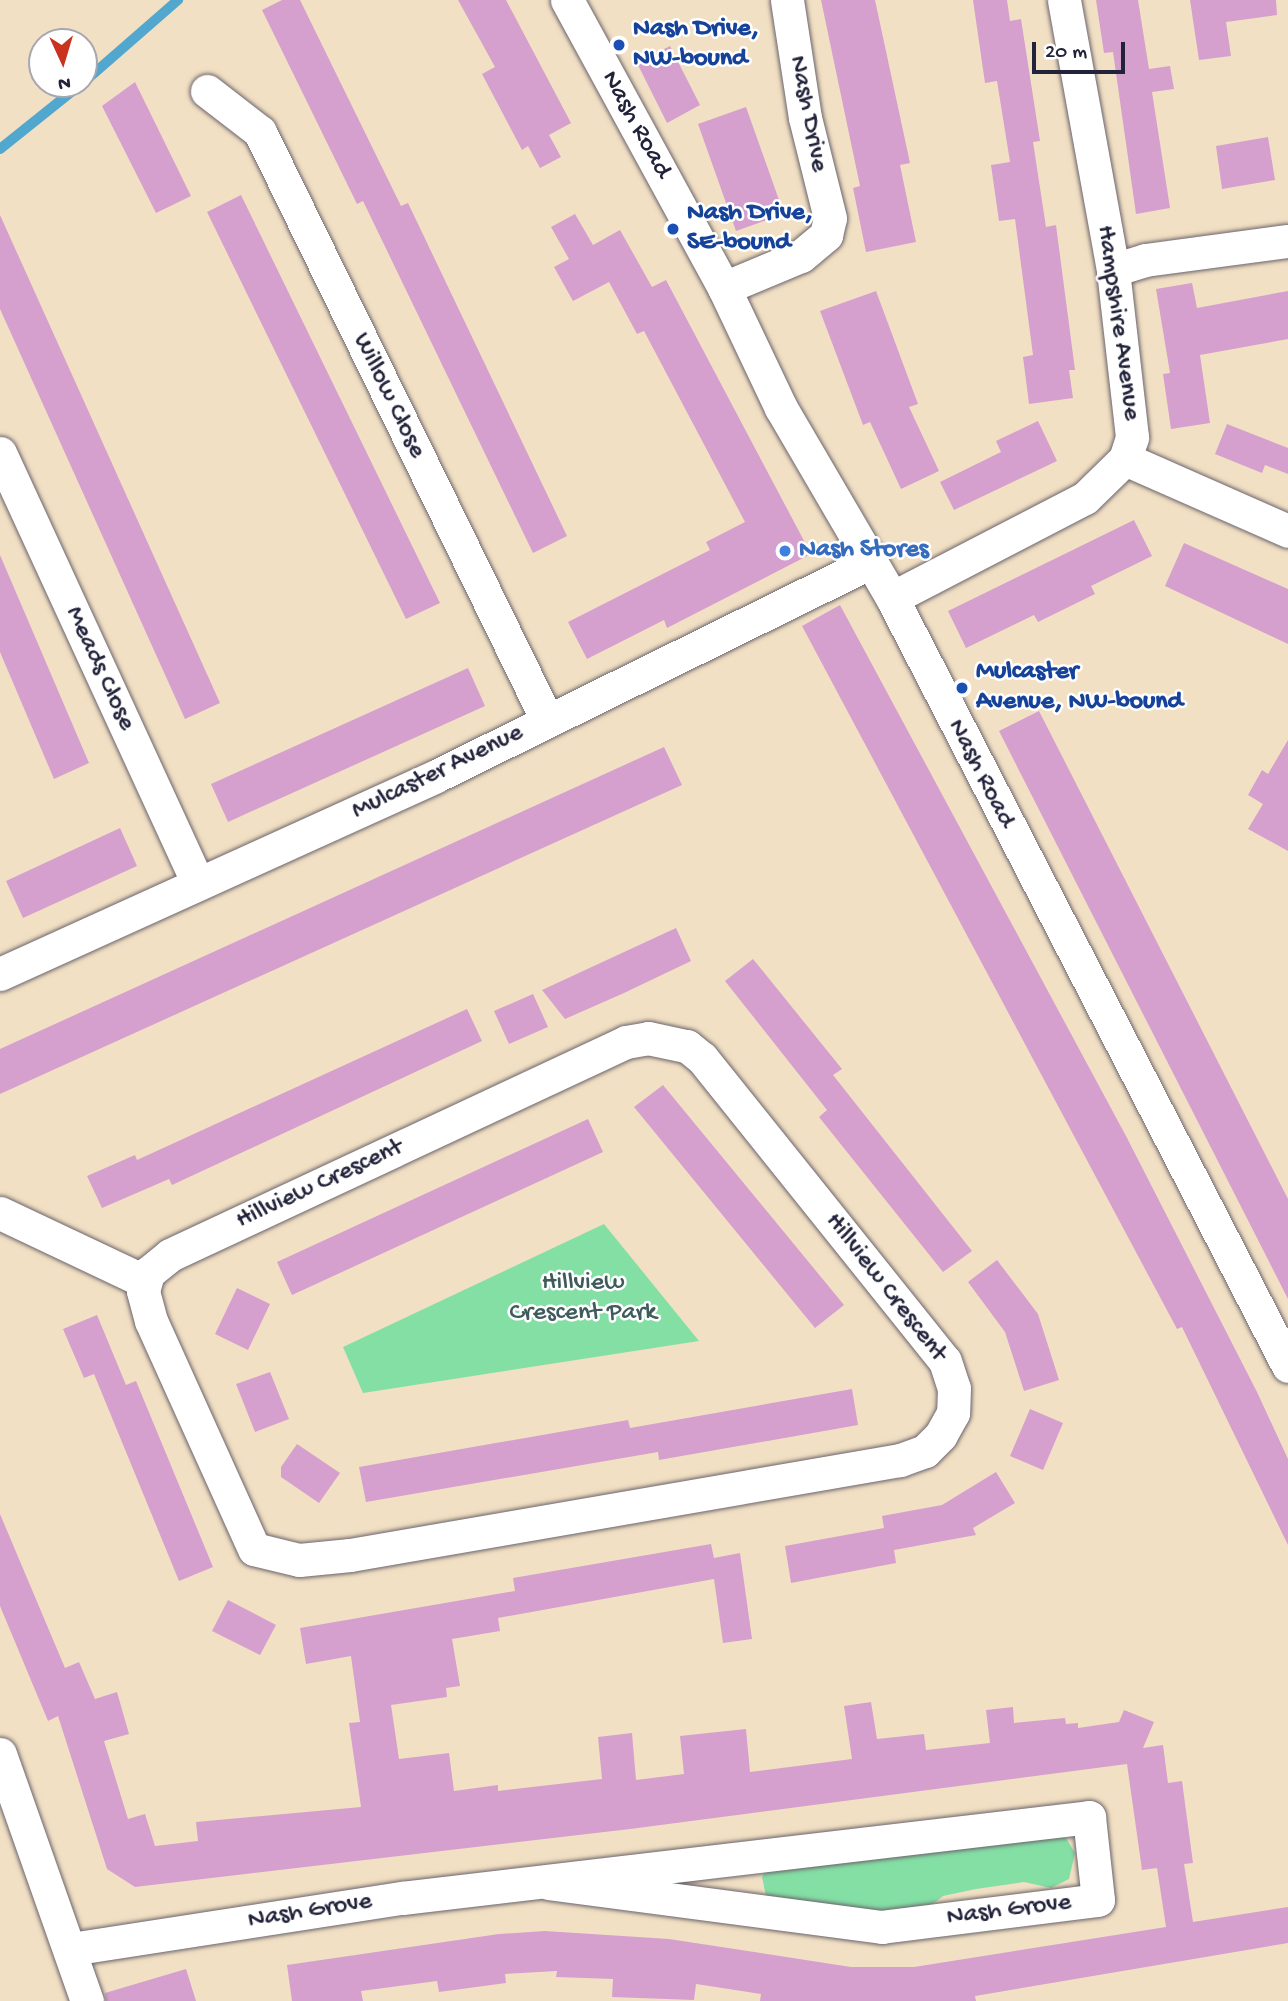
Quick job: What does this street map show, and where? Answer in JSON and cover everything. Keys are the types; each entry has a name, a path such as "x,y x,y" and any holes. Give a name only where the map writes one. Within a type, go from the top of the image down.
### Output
{"street":[{"name":"Nash Road","path":"567,0 724,288 781,408 892,598 1288,1366"},
{"name":"Nash Drive","path":"724,288 800,256 826,235 830,218 805,118 787,0"},
{"name":"Hampshire Avenue","path":"892,598 1085,498 1125,460 1132,437 1131,400 1113,270 1064,0"},
{"name":"Willow Close","path":"207,91 260,132 547,720"},
{"path":"1113,270 1145,260 1288,241"},
{"name":"Meads Close","path":"0,453 198,884"},
{"path":"1125,460 1288,531"},
{"name":"Mulcaster Avenue","path":"0,974 547,720 870,562"},
{"name":"Hillview Crescent","path":"668,1039 702,1058 945,1361 954,1388 953,1413 941,1435 925,1451 900,1460 350,1555 275,1557 254,1549 151,1321 144,1281 170,1255 626,1042 668,1039"},
{"path":"0,1213 144,1281"},
{"path":"0,1754 71,1949 87,2001"},
{"name":"Nash Grove","path":"71,1949 402,1898 549,1883 1089,1817 1098,1900 882,1927 549,1883"}],"green space":[{"name":"Hillview Crescent Park","path":"604,1224 699,1341 363,1393 343,1347"},
{"path":"1051,1832 1066,1838 1075,1853 1069,1879 1051,1888 1024,1882 976,1889 943,1896 929,1907 871,1915 766,1896 762,1877 768,1867"}],"building":[{"path":"282,0 300,0 401,206 408,203 567,536 533,553 363,201 357,204 262,10"},
{"path":"458,0 506,0 571,123 549,135 561,157 540,168 528,146 522,150 482,74 495,67"},
{"path":"821,0 875,0 910,163 900,165 916,242 866,252 853,188 860,186"},
{"path":"973,0 1007,0 1010,21 1021,19 1040,141 1033,142 1046,227 1056,225 1075,370 1069,370 1073,398 1029,404 1023,357 1033,355 1015,219 999,221 991,165 1010,162 997,81 985,83"},
{"path":"1096,0 1138,0 1149,69 1170,66 1174,89 1152,92 1170,208 1136,214 1113,52 1104,53"},
{"path":"1190,0 1276,0 1277,15 1226,22 1231,56 1199,60"},
{"path":"670,46 700,105 667,123 637,63"},
{"path":"135,82 191,196 156,213 102,106"},
{"path":"746,107 784,214 736,231 698,124"},
{"path":"1268,137 1275,180 1222,189 1216,146"},
{"path":"241,195 440,603 406,619 207,212"},
{"path":"575,214 593,245 620,230 652,287 666,280 811,554 667,628 664,620 587,659 568,622 710,550 706,542 745,522 644,331 637,334 609,282 573,301 554,267 569,259 551,227"},
{"path":"0,215 220,703 185,719 0,309"},
{"path":"1192,283 1197,308 1288,291 1288,339 1200,355 1210,423 1171,429 1163,374 1170,373 1156,289"},
{"path":"876,291 918,404 909,407 939,471 901,489 870,422 863,425 820,311"},
{"path":"1038,421 1057,461 954,510 940,482 1001,452 996,441"},
{"path":"1227,424 1288,448 1288,474 1265,465 1262,473 1215,454"},
{"path":"1134,520 1152,556 1091,586 1095,594 1038,622 1034,615 966,648 948,611"},
{"path":"1184,543 1288,589 1288,644 1165,586"},
{"path":"0,555 89,763 54,779 0,652"},
{"path":"840,605 1126,1136 1257,1392 1288,1459 1288,1545 1182,1327 1177,1329 802,626"},
{"path":"468,668 485,706 228,822 211,784"},
{"path":"1039,711 1288,1199 1288,1299 999,731"},
{"path":"1288,740 1288,851 1248,829 1263,804 1248,795 1262,770 1268,774"},
{"path":"664,747 682,785 0,1094 0,1049"},
{"path":"120,828 137,866 23,918 6,881"},
{"path":"676,928 691,961 624,993 565,1019 542,990"},
{"path":"753,959 842,1069 833,1075 972,1251 943,1272 819,1117 827,1110 725,981"},
{"path":"533,994 548,1027 509,1044 494,1011"},
{"path":"467,1009 482,1041 172,1185 169,1179 102,1208 87,1176 135,1155 137,1160"},
{"path":"663,1085 844,1305 815,1328 634,1107"},
{"path":"588,1119 603,1152 292,1295 277,1262"},
{"path":"997,1260 1038,1314 1059,1380 1024,1391 1005,1332 968,1282"},
{"path":"237,1288 270,1304 248,1350 215,1334"},
{"path":"97,1315 126,1385 136,1381 213,1567 179,1581 94,1374 84,1378 63,1329"},
{"path":"270,1372 289,1419 255,1432 236,1384"},
{"path":"852,1389 858,1425 659,1460 658,1452 366,1502 359,1467 628,1420 630,1428"},
{"path":"1030,1409 1063,1423 1043,1470 1010,1456"},
{"path":"297,1444 340,1473 319,1503 281,1477 281,1467"},
{"path":"996,1472 1015,1503 973,1528 976,1535 894,1550 896,1563 791,1583 785,1546 884,1528 882,1516 942,1505"},
{"path":"0,1514 65,1668 79,1662 95,1699 117,1692 129,1734 104,1741 128,1819 145,1814 155,1846 198,1841 196,1822 361,1807 349,1723 360,1722 351,1656 306,1664 300,1628 515,1591 513,1578 711,1544 714,1558 740,1553 752,1639 723,1643 714,1579 498,1618 500,1631 452,1639 460,1686 446,1688 447,1697 391,1705 399,1759 449,1753 454,1791 498,1785 498,1791 602,1779 598,1737 632,1733 636,1780 684,1774 680,1736 746,1729 750,1772 852,1759 844,1706 871,1702 877,1739 924,1734 926,1750 990,1743 986,1710 1013,1707 1014,1723 1065,1718 1066,1724 1078,1723 1078,1728 1119,1722 1124,1710 1154,1722 1143,1748 1163,1745 1168,1783 1182,1781 1193,1863 1184,1864 1193,1922 1288,1907 1288,1943 975,1996 976,2001 760,2001 761,1994 696,1984 694,2000 612,1997 613,1979 556,1977 557,1971 505,1974 506,1983 439,1992 437,1981 361,1991 363,2001 292,2001 287,1965 499,1934 545,1931 669,1939 851,1967 914,1967 1166,1927 1157,1868 1142,1870 1127,1764 630,1829 135,1887 107,1869 58,1716 48,1721 0,1606"},
{"path":"228,1600 276,1625 260,1655 212,1631"},
{"path":"186,1969 196,2001 106,2001 105,1993"}],"waterway":[{"path":"98,70 178,0"},
{"path":"0,149 64,98"}],"place":[{"name":"Nash Drive, NW-bound","path":"619,45"},
{"name":"Nash Drive, SE-bound","path":"673,229"},
{"name":"Nash Stores","path":"785,551"},
{"name":"Mulcaster Avenue, NW-bound","path":"962,688"}]}
